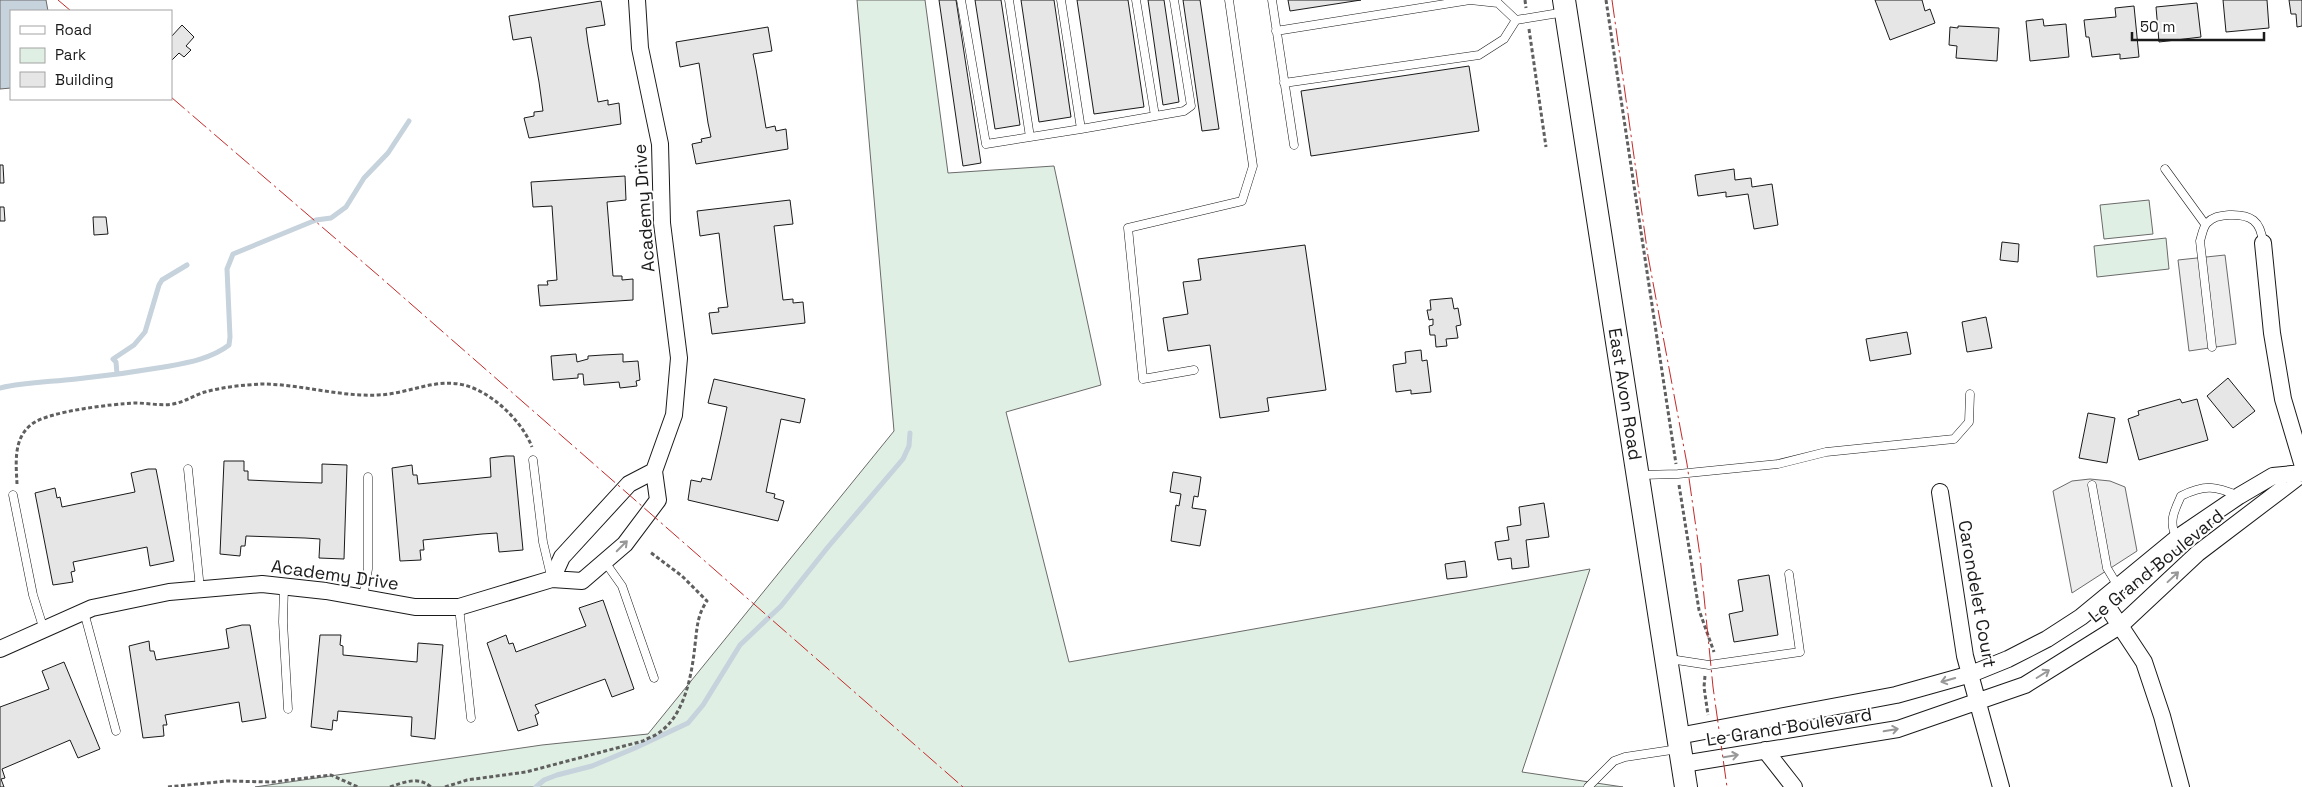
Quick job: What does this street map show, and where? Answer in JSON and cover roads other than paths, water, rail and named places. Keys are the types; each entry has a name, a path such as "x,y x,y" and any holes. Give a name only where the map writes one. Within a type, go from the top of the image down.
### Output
{"main road":[{"name":"East Avon Road","path":"1565,6 1686,787"}],"street":[{"name":"Academy Drive","path":"0,649 92,608 169,592 200,589 262,584 363,597 415,607 459,607 552,579 582,581 625,544 658,500 654,471 674,415 679,358 662,223 660,144 640,48 637,0"},
{"path":"2263,244 2272,332 2283,399 2302,463"},
{"path":"552,579 562,557 629,484 654,471"},
{"name":"Le Grand Boulevard","path":"1680,749 1710,730 1896,695 1971,674 2008,659 2047,639 2082,617 2177,538 2239,496 2273,476 2302,474"},
{"name":"Le Grand Boulevard","path":"1680,749 1765,750 1898,729 2025,685 2121,625 2198,554 2302,474"},
{"name":"Carondelet Court","path":"1940,492 1965,656 1971,674 1976,702 2001,787"},
{"path":"2103,600 2144,662 2152,681 2181,787"},
{"path":"1765,750 1794,787"}],"lane":[{"path":"961,0 986,144 1184,111 1191,106 1174,0"},
{"path":"1009,0 1030,137"},
{"path":"1061,0 1081,129"},
{"path":"1136,0 1155,116"},
{"path":"1194,370 1143,379 1128,228 1242,201 1253,166 1229,0"},
{"path":"1272,0 1294,145"},
{"path":"1276,31 1470,0 1498,3 1516,20"},
{"path":"1284,83 1479,55 1504,39 1516,20 1565,6"},
{"path":"2165,168 2205,224"},
{"path":"2212,347 2200,241 2205,224 2216,216 2245,215 2256,223 2262,232 2263,244"},
{"path":"1638,475 1678,474 1778,464 1826,452 1954,439 1969,422 1970,394"},
{"path":"533,460 543,542 552,579"},
{"path":"188,469 200,589"},
{"path":"363,597 368,569 368,477"},
{"path":"2092,485 2108,568 2119,588"},
{"path":"2177,538 2172,530 2172,521 2181,496 2193,490 2210,486 2239,496"},
{"path":"13,495 33,595 44,630"},
{"path":"605,562 622,586 654,678"},
{"path":"1666,658 1709,664 1800,652 1789,574"},
{"path":"284,586 283,622 288,709"},
{"path":"459,607 471,718"},
{"path":"84,612 116,731"},
{"path":"1588,787 1614,761 1624,757 1680,749"}],"waterway":[{"path":"0,388 164,367 198,360 222,350 229,345 230,337 227,269 233,254 316,220 331,218 346,207 364,178 388,153 409,121"},
{"path":"117,374 116,362 113,359 134,345 145,332 162,280 187,265"},
{"path":"536,787 544,780 592,766 688,723 703,705 740,645 781,606 828,547 903,459 909,446 910,433"}]}
